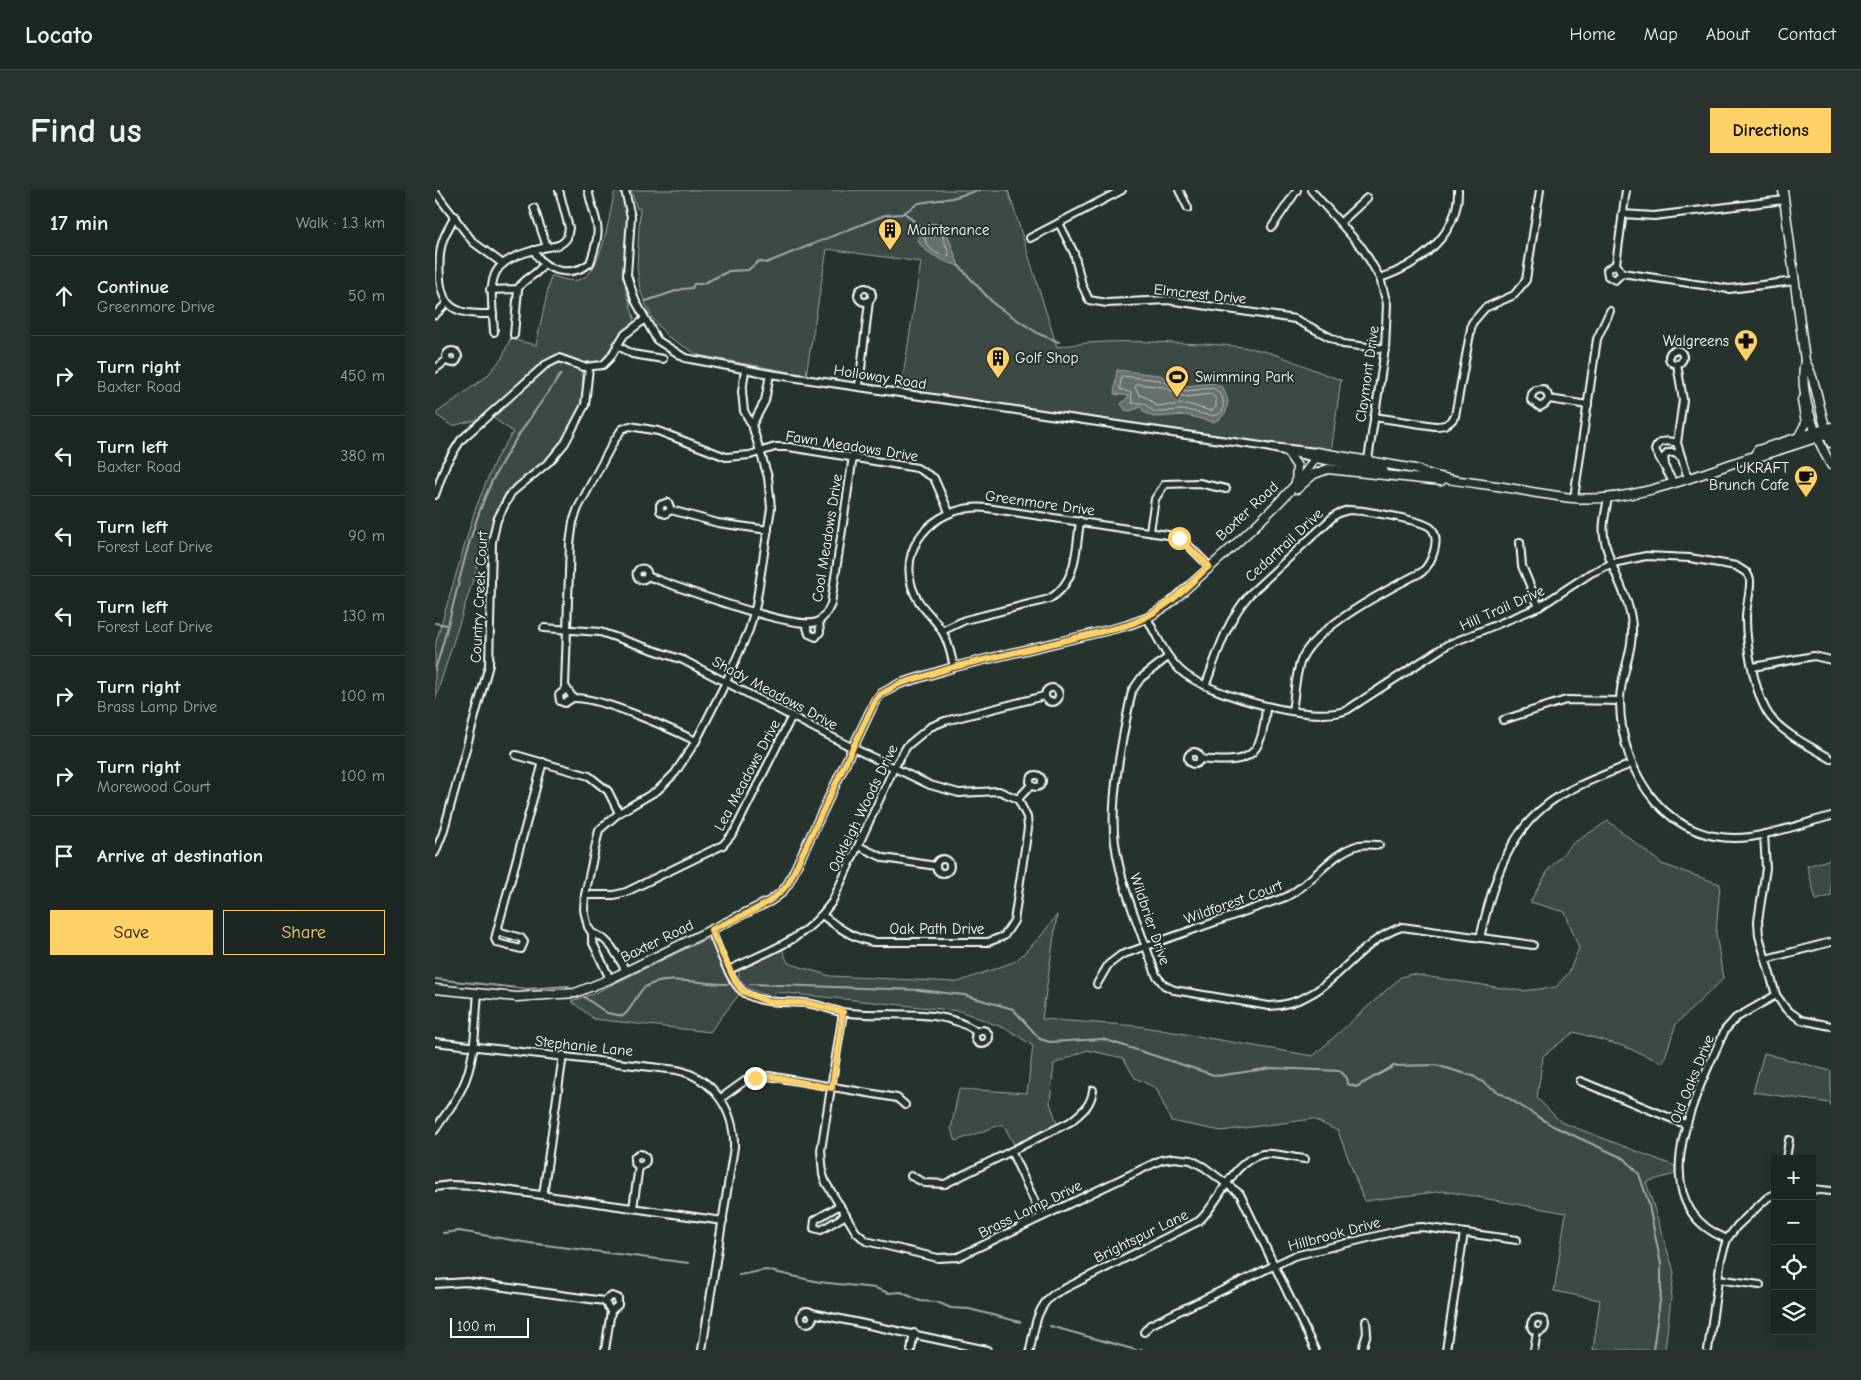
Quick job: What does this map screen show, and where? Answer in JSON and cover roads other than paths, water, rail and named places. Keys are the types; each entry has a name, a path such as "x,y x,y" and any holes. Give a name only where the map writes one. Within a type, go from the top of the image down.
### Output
{"main road":[{"path":"1783,190 1805,361 1803,373 1806,394 1831,443"},
{"path":"1805,361 1813,374 1825,432 1823,452 1831,465"},
{"path":"1799,436 1806,423 1802,400 1806,394"},
{"path":"1822,413 1831,417"},
{"path":"1754,456 1758,450 1799,436 1825,432"},
{"path":"1316,455 1415,475 1427,474 1574,498 1639,492 1754,456 1761,456 1825,432"},
{"path":"1288,453 1295,462 1298,471 1295,486"},
{"name":"Baxter Road","path":"435,989 517,997 575,993 610,979 770,901 781,893 788,884 881,694 899,684 954,667 1125,626 1147,618 1168,605 1295,486 1316,455"},
{"path":"1266,513 1314,474 1328,469 1452,483 1456,480"}],"street":[{"path":"494,332 490,290 495,273 509,259 534,250 560,245 564,242 568,233 559,190"},
{"path":"534,250 543,264 569,271 581,269 590,263 599,233 599,224 588,190"},
{"name":"Holloway Road","path":"625,190 631,217 627,275 644,320 657,340 675,353 706,363 745,370 1261,446 1288,453 1316,455"},
{"path":"1030,238 1122,190"},
{"path":"1179,190 1188,208"},
{"path":"1273,227 1297,190"},
{"name":"Claymont Drive","path":"1311,190 1363,249 1380,278 1387,304 1385,349 1368,464"},
{"path":"1380,278 1405,268 1439,242 1455,214 1458,190"},
{"path":"1374,417 1435,426 1445,425 1453,420 1469,327 1475,317 1485,308 1514,295 1526,280 1540,190"},
{"path":"1626,190 1616,264 1622,273 1729,289 1795,281"},
{"path":"435,192 473,242 503,264"},
{"path":"1341,222 1367,198"},
{"path":"1622,214 1665,215 1784,200"},
{"path":"534,208 547,247"},
{"path":"455,216 439,245 442,294 447,303 460,311 493,314"},
{"name":"Elmcrest Drive","path":"1059,223 1074,253 1082,285 1089,300 1101,303 1168,300 1295,319 1343,344 1385,349"},
{"path":"514,335 518,289 521,283 541,269 543,264"},
{"path":"1616,264 1607,270 1608,276 1615,280 1622,273"},
{"path":"490,290 518,289"},
{"path":"859,386 869,301"},
{"path":"435,315 447,303"},
{"path":"1574,498 1597,339 1610,311"},
{"path":"435,495 444,468 461,440 545,365 559,358 589,368 607,362 624,335 644,320"},
{"path":"617,345 632,354 663,359"},
{"path":"435,369 447,360"},
{"path":"1677,364 1683,400 1677,443 1679,456 1687,478"},
{"name":"Country Creek Court","path":"435,853 446,824 489,665 492,542 500,511 515,489 550,461 565,443 585,405 589,368"},
{"path":"610,979 592,941 592,933 585,919 585,895 599,830 619,813 649,796 675,773 696,740 726,682 754,612 771,508 768,477 752,424 744,410 742,392 745,370"},
{"path":"752,424 765,401 771,374"},
{"path":"1549,399 1587,404"},
{"name":"Fawn Meadows Drive","path":"696,740 655,722 569,694 565,680 570,544 573,522 609,449 623,429 630,426 658,430 726,457 781,447 853,456 917,468 929,473 939,487 949,512"},
{"path":"1673,482 1665,464 1656,453 1657,445 1664,441 1677,443"},
{"name":"Holloway Road","path":"1261,446 1285,447 1316,455"},
{"path":"1665,464 1665,457 1668,453 1675,452 1679,456"},
{"name":"Cool Meadows Drive","path":"647,576 710,599 754,612 806,624 819,621 826,614 831,604 853,456"},
{"path":"1150,531 1155,498 1165,484 1178,482 1199,483 1226,489"},
{"path":"1608,496 1603,528 1605,542 1631,617 1633,632 1620,701 1623,735 1631,764 1655,802 1665,813 1678,821 1703,833 1718,836 1749,837 1831,816"},
{"name":"Greenmore Drive","path":"954,667 942,631 919,603 910,578 913,553 923,533 935,521 949,512 977,506 1150,531 1179,538 1209,566"},
{"path":"671,510 718,523 768,530"},
{"name":"Cedartrail Drive","path":"1206,684 1230,622 1238,607 1334,516 1348,510 1421,522 1433,530 1434,549 1429,566 1422,572 1367,601 1307,649 1299,666 1292,711"},
{"path":"942,631 965,620 1049,599 1059,592 1068,582 1073,569 1080,521"},
{"path":"1520,542 1522,566 1539,607"},
{"name":"Hill Trail Drive","path":"1147,618 1168,657 1186,675 1266,707 1292,711 1340,713 1447,645 1539,607 1591,574 1613,563 1646,556 1671,556 1743,569 1750,579 1746,620 1753,667 1761,702 1772,719 1781,728 1831,759"},
{"path":"806,624 809,634 814,637 820,632 819,621"},
{"name":"Shady Meadows Drive","path":"544,628 610,634 683,660 853,748 930,785 959,793 999,790 1018,799"},
{"path":"1753,667 1814,656 1831,660"},
{"name":"Wildbrier Drive","path":"1168,657 1141,678 1132,691 1113,814 1115,845 1120,868 1156,975 1164,986 1175,990 1269,1006 1290,1004 1309,997 1388,932 1402,927 1533,945"},
{"name":"Oakleigh Woods Drive","path":"729,970 805,933 822,915 832,902 894,768 907,746 930,727 945,721 1045,696"},
{"path":"1503,720 1565,700 1620,701"},
{"path":"1201,759 1233,761 1242,759 1252,753 1258,746 1263,734 1266,707"},
{"name":"Lea Meadows Drive","path":"585,895 614,895 626,892 723,845 734,832 792,716"},
{"path":"516,755 589,776 598,781 608,791 619,813"},
{"path":"497,931 543,762"},
{"path":"1480,938 1496,877 1504,856 1528,822 1559,796 1631,764"},
{"path":"1018,799 1031,785"},
{"name":"Oak Path Drive","path":"822,915 842,931 857,939 873,942 988,942 1005,936 1014,921 1028,828 1027,817 1018,799"},
{"path":"1763,834 1766,868 1758,921 1759,936 1776,995 1786,1009 1801,1020 1831,1026"},
{"name":"Wildforest Court","path":"1097,984 1101,975 1121,955 1286,897 1299,891 1345,852 1360,845 1379,845"},
{"path":"858,846 884,858 936,866"},
{"path":"711,930 729,970 742,991 768,1002 807,1003 843,1012 926,1015 969,1026 977,1032"},
{"path":"592,933 606,940 626,971"},
{"path":"1766,959 1831,942"},
{"path":"435,1130 462,1090 468,1073 473,1046 478,993"},
{"name":"Old Oaks Drive","path":"1727,1239 1698,1222 1685,1201 1680,1174 1681,1144 1685,1124 1725,1030 1736,1018 1776,995"},
{"name":"Brass Lamp Drive","path":"843,1012 820,1159 826,1183 856,1232 872,1243 946,1258 958,1257 1154,1164 1169,1159 1191,1160 1240,1194 1315,1350"},
{"name":"Stephanie Lane","path":"435,1042 563,1055 684,1072 701,1080 721,1098"},
{"path":"543,1195 563,1055"},
{"path":"702,1350 723,1221 734,1135 733,1126 721,1098 746,1080 762,1076 785,1078 832,1088 897,1098 905,1105"},
{"path":"1580,1081 1685,1124"},
{"path":"911,1176 925,1183 945,1184 1070,1122 1087,1107 1092,1100 1093,1090"},
{"path":"1787,1155 1789,1140"},
{"path":"1011,1151 1042,1217"},
{"name":"Brightspur Lane","path":"1030,1350 1039,1313 1048,1298 1060,1290 1199,1221 1210,1211 1243,1164 1263,1154 1305,1159"},
{"path":"633,1208 639,1166"},
{"path":"435,1187 450,1185 477,1186 723,1221"},
{"path":"1816,1189 1831,1191"},
{"path":"1708,1350 1718,1279 1727,1239 1737,1226 1771,1196"},
{"path":"840,1205 815,1220 814,1228 821,1230 846,1215"},
{"name":"Hillbrook Drive","path":"1144,1332 1150,1325 1294,1256 1409,1228 1422,1227 1517,1240"},
{"path":"1446,1350 1464,1233"},
{"path":"1718,1279 1760,1285"},
{"path":"435,1284 467,1282 604,1301 612,1296 618,1298 618,1305 611,1311 605,1350"},
{"path":"604,1301 611,1311"},
{"path":"812,1314 914,1333 987,1350"},
{"path":"1362,1350 1367,1333 1366,1321"},
{"path":"1535,1350 1537,1332"},
{"path":"911,1350 914,1333"}],"water":[{"path":"930,223 944,225 959,266 933,255 920,244 918,237 921,230"},
{"name":"Swimming Park","path":"1117,370 1159,375 1186,386 1214,383 1223,388 1228,401 1226,412 1220,419 1213,422 1186,415 1153,417 1144,412 1141,407 1130,411 1125,410 1121,404 1129,396 1114,394"}],"waterway":[{"path":"646,301 682,289 692,288 694,284 702,284 729,271 748,270 759,261 766,263 885,215 902,214 919,203 952,198 980,190"},
{"path":"905,213 921,228"},
{"path":"959,266 995,305 1039,334 1059,342"},
{"path":"435,670 467,552 491,483 515,441 561,374"},
{"path":"435,623 447,625"},
{"path":"435,979 527,989 569,986"},
{"path":"584,997 607,1013 623,1016 644,988 662,981 730,984"},
{"path":"750,984 919,990 964,995 1013,1009 1040,1039 1050,1042 1103,1039 1217,1076 1272,1068 1340,1071 1347,1078 1348,1084 1356,1087 1394,1066 1436,1065 1473,1076 1553,1126 1625,1159 1639,1174 1648,1201 1661,1264 1661,1293 1653,1350"},
{"path":"443,1233 459,1231 529,1243 689,1263"},
{"path":"739,1275 766,1270 819,1282 875,1288 889,1293 901,1292 920,1301 937,1302 951,1308 969,1309 1020,1322"},
{"path":"1050,1326 1136,1350"},
{"path":"1140,1350 1145,1350"}],"place":[{"name":"Maintenance","path":"890,251"},
{"name":"Walgreens","path":"1746,362"},
{"name":"Golf Shop","path":"998,379"},
{"name":"Swimming Park","path":"1177,398"},
{"name":"UKRAFT Brunch Cafe","path":"1806,498"}]}
